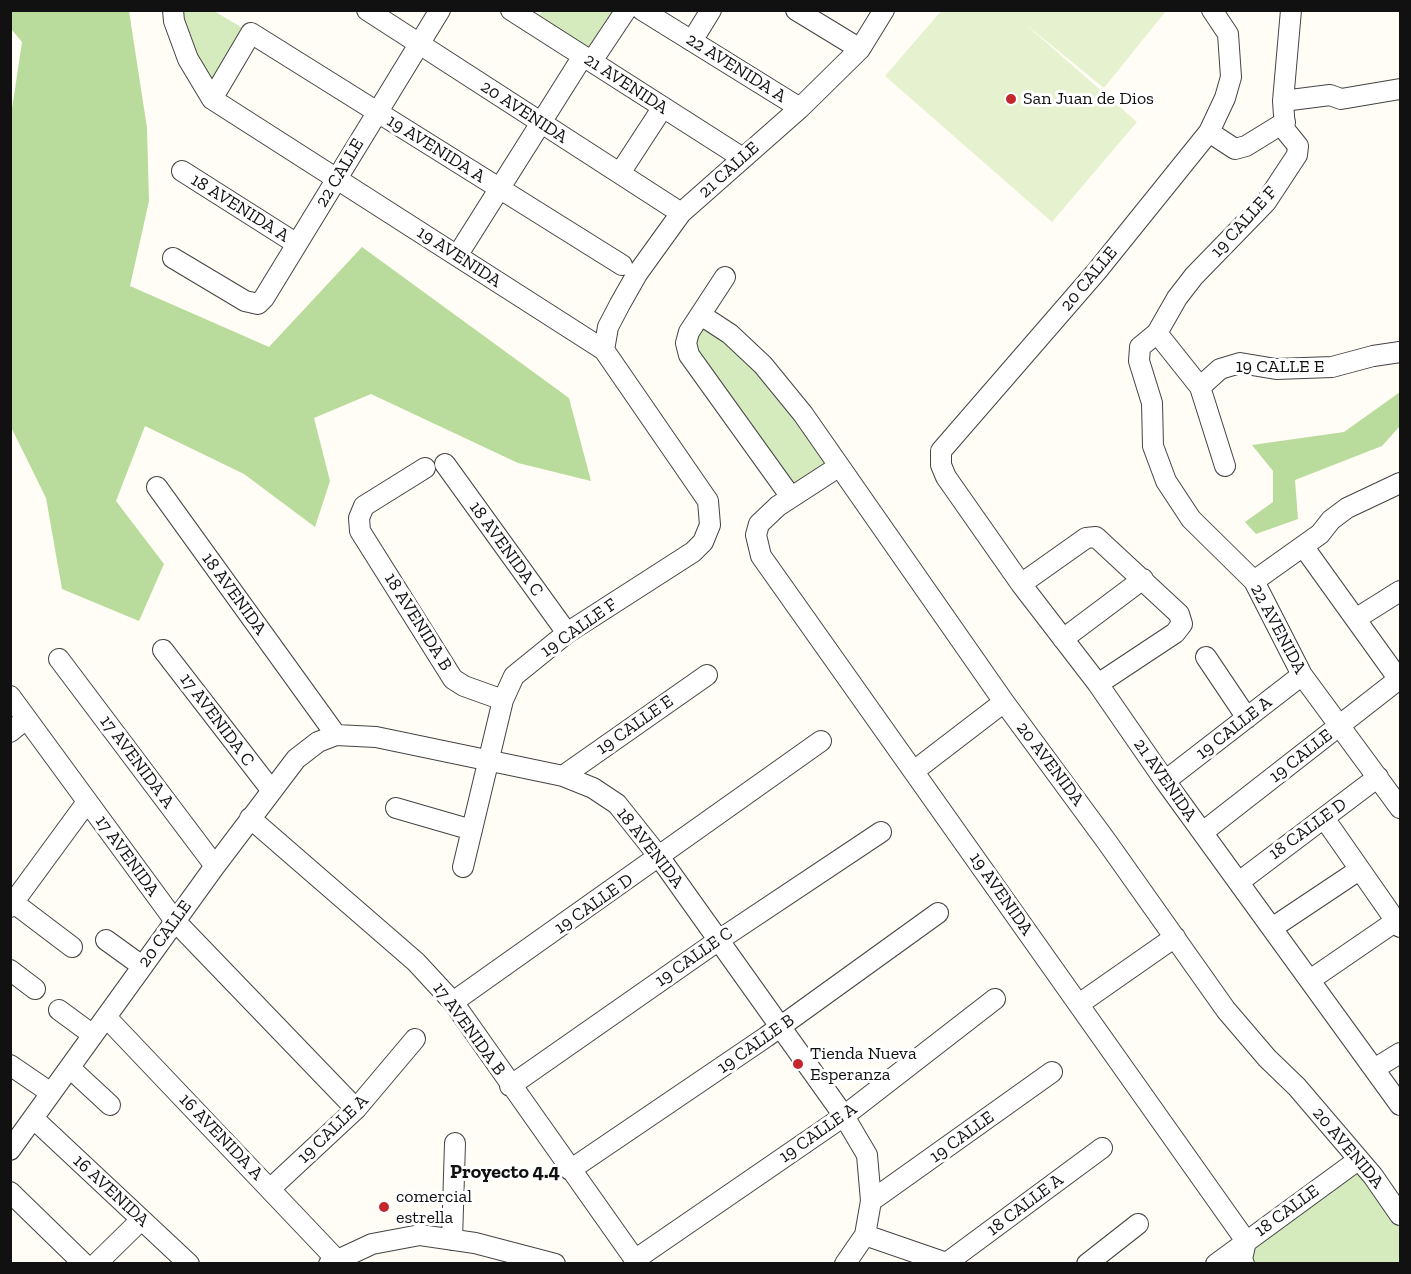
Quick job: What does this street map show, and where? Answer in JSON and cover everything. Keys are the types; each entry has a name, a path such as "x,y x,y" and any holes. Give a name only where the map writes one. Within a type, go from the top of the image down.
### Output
{"street":[{"name":"20 AVENIDA","path":"368,10 681,213"},
{"name":"22 CALLE","path":"172,258 245,301 258,304 338,180 440,10"},
{"name":"21 AVENIDA","path":"511,10 537,17 587,58 741,158"},
{"path":"457,256 540,122 626,10"},
{"name":"22 AVENIDA A","path":"642,10 800,108"},
{"path":"692,41 711,10"},
{"name":"21 CALLE","path":"604,350 608,327 620,303 637,274 681,213 800,108 860,49 884,10"},
{"name":"20 CALLE","path":"941,451 1096,271 1209,132 1225,98 1231,77 1228,34 1212,10"},
{"name":"19 CALLE F","path":"1140,347 1157,333 1177,298 1194,276 1266,202 1297,155 1298,146 1285,130 1283,101 1291,10"},
{"path":"799,11 860,49"},
{"name":"19 AVENIDA","path":"174,16 188,59 212,99 604,350 708,501 710,525"},
{"name":"19 AVENIDA A","path":"212,99 251,33 622,265"},
{"path":"1283,101 1330,95 1341,99 1401,89"},
{"path":"620,173 663,107"},
{"path":"1209,132 1235,149 1246,146 1285,122"},
{"name":"18 AVENIDA A","path":"182,171 297,244"},
{"path":"725,277 688,332 686,343 688,356 791,497 838,466"},
{"name":"20 AVENIDA","path":"701,315 729,334 763,365 803,414 1004,702 1226,1010 1267,1058 1297,1087 1373,1176 1401,1215"},
{"path":"1157,333 1200,387 1225,466"},
{"name":"22 AVENIDA","path":"1140,347 1139,361 1152,403 1153,446 1166,481 1191,519 1254,581 1302,675 1401,808"},
{"name":"19 CALLE E","path":"1200,387 1220,369 1240,363 1276,369 1332,367 1372,356 1401,352"},
{"name":"21 AVENIDA","path":"941,451 941,465 946,477 1021,584 1098,684 1165,781 1401,1105"},
{"name":"18 AVENIDA C","path":"445,464 567,633"},
{"name":"18 AVENIDA B","path":"425,468 364,506 359,518 360,531 453,679 464,686 503,700"},
{"path":"1254,581 1320,534 1331,520 1347,508 1401,483"},
{"name":"18 AVENIDA","path":"158,486 336,735 376,737 563,776 593,788 617,804 660,858 719,940 844,1116 867,1155 871,1201 866,1235"},
{"name":"19 AVENIDA","path":"791,497 759,524 756,535 761,556 1246,1241"},
{"name":"19 CALLE F","path":"488,760 503,700 514,676 567,633 693,552 703,542 710,525"},
{"path":"1021,584 1086,538 1096,537 1179,614 1182,624 1175,633 1098,684"},
{"path":"1303,546 1400,680"},
{"path":"1063,639 1143,579"},
{"path":"1356,618 1401,591"},
{"name":"17 AVENIDA C","path":"163,650 272,791"},
{"path":"1206,657 1247,718"},
{"name":"17 AVENIDA A","path":"59,659 214,866"},
{"name":"19 CALLE E","path":"563,776 707,675"},
{"name":"19 CALLE A","path":"1165,781 1302,675"},
{"name":"19 CALLE","path":"1203,832 1400,680"},
{"name":"17 AVENIDA","path":"10,696 175,921 356,1109"},
{"path":"914,771 1004,702"},
{"path":"10,732 26,719"},
{"name":"20 CALLE","path":"10,1150 214,866 296,759 318,742 336,735"},
{"name":"19 CALLE D","path":"453,1002 660,858 821,741"},
{"path":"463,867 488,760"},
{"name":"18 CALLE D","path":"1239,882 1378,777"},
{"path":"72,947 11,903 87,802"},
{"path":"396,808 472,830"},
{"name":"17 AVENIDA B","path":"250,818 416,962 453,1002 510,1086 633,1257"},
{"path":"1310,980 1398,924 1324,818"},
{"name":"19 CALLE C","path":"510,1086 719,940 881,832"},
{"path":"1272,928 1359,870"},
{"name":"19 CALLE B","path":"570,1170 780,1027 938,913"},
{"path":"1079,1004 1175,937"},
{"path":"106,940 142,966"},
{"path":"10,970 36,989"},
{"name":"19 CALLE A","path":"633,1257 844,1116 996,999"},
{"path":"58,1010 93,1035"},
{"name":"16 AVENIDA A","path":"106,1017 271,1188 333,1261"},
{"name":"19 CALLE A","path":"271,1188 356,1109 415,1039"},
{"path":"1374,1069 1401,1053"},
{"path":"10,1065 51,1093"},
{"path":"70,1068 110,1105"},
{"name":"19 CALLE","path":"871,1201 1052,1072"},
{"name":"16 AVENIDA","path":"33,1118 189,1263"},
{"path":"452,1240 455,1143"},
{"name":"18 CALLE A","path":"949,1263 1102,1148"},
{"name":"18 CALLE","path":"1216,1263 1358,1160"},
{"path":"10,1192 84,1263"},
{"path":"96,1263 141,1220"},
{"path":"1087,1263 1138,1224"},
{"path":"333,1261 372,1244 420,1235 555,1263"},
{"path":"845,1263 866,1235 949,1263"},
{"path":"1244,1263 1242,1259 1246,1241"}],"green space":[{"path":"11,10 129,11 147,128 149,201 130,286 269,347 362,247 569,398 591,481 518,463 371,394 314,418 330,481 315,527 244,474 145,426 116,501 164,564 139,621 62,589 46,498 11,427 10,122 22,42 11,29"},
{"name":"San Juan de Dios","path":"942,10 1166,11 1104,88 1024,23 1137,122 1052,222 885,76"},
{"path":"173,11 214,11 251,33 212,99"},
{"path":"543,11 626,11 592,61 531,24"},
{"path":"701,315 730,334 838,467 791,497 695,365 689,332"},
{"path":"1400,392 1400,426 1382,446 1295,480 1298,519 1256,534 1245,522 1273,502 1273,471 1252,445 1344,432"},
{"path":"1358,1160 1400,1215 1400,1263 1244,1264 1246,1241"}],"place":[{"name":"San Juan de Dios","path":"1011,99"},
{"name":"Tienda Nueva Esperanza","path":"798,1064"},
{"name":"comercial estrella","path":"384,1207"}],"district":[{"name":"Proyecto 4.4","path":"505,1172"}]}
